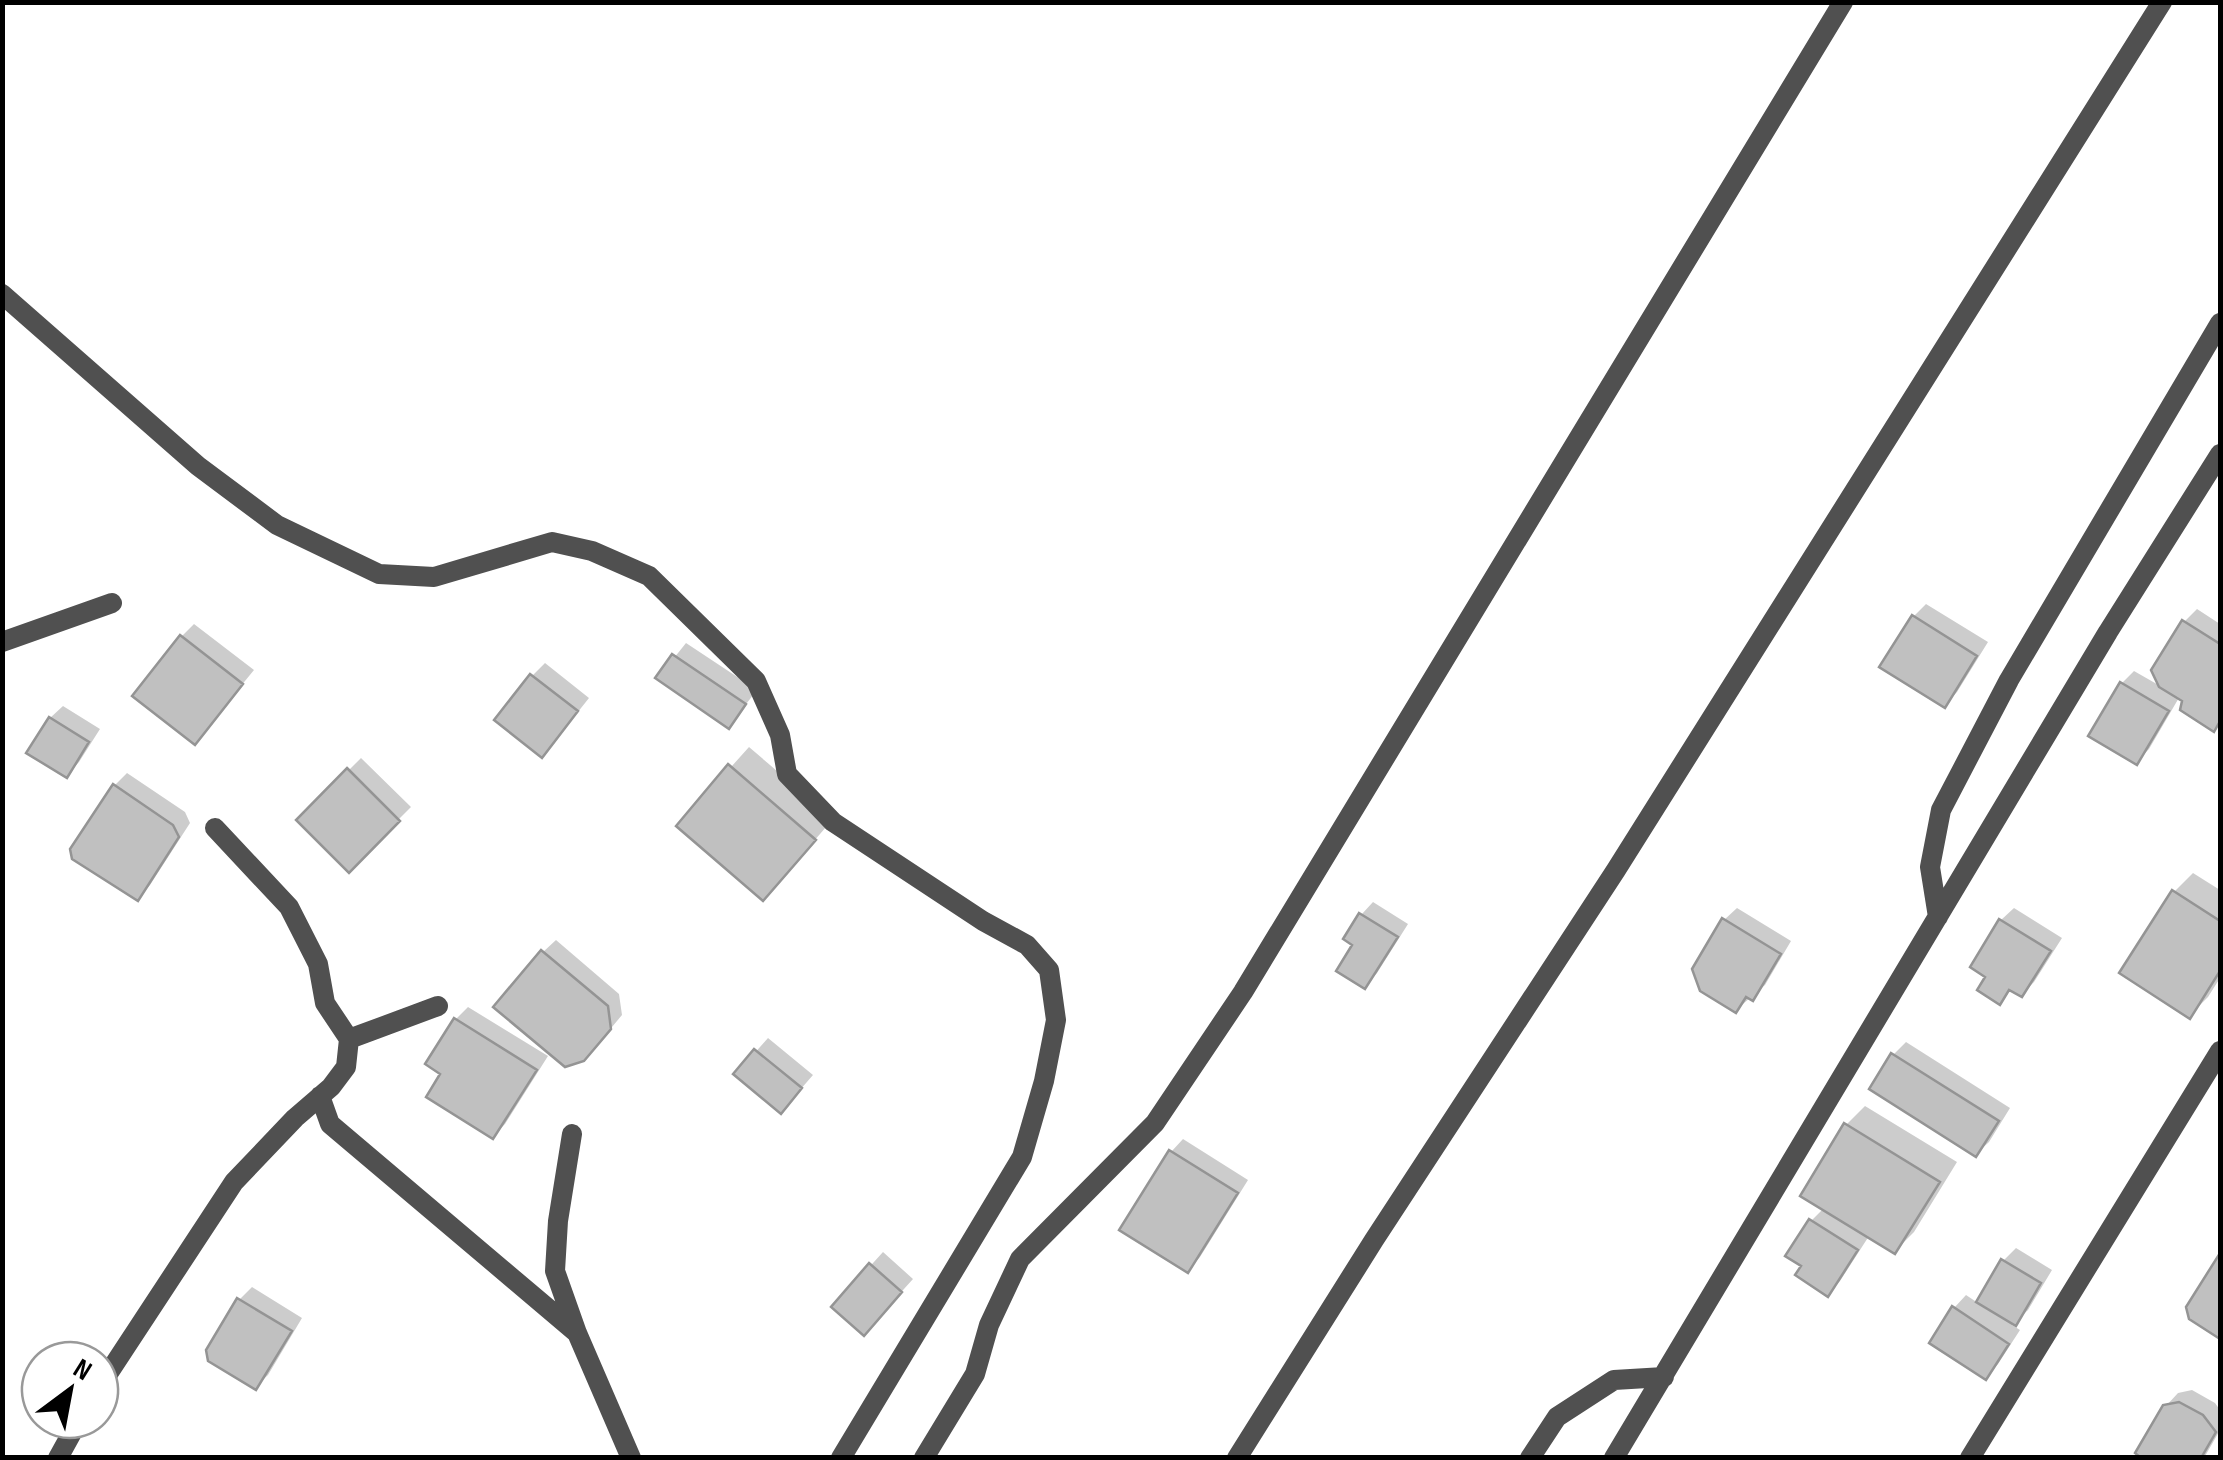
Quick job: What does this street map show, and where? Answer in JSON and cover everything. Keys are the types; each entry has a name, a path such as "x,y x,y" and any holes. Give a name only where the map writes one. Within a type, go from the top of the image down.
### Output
{"street":[{"path":"924,1458 975,1374 990,1325 1020,1258 1155,1124 1243,992 1843,2"},
{"path":"1237,1458 1637,837 2162,2"},
{"path":"2,294 198,466 278,525 378,574 434,577 552,542 592,551 649,576 756,681 780,735 787,774 833,822 983,921 1028,945 1049,970 1056,1020 1044,1081 1022,1157 841,1458"},
{"path":"1938,917 1930,867 1941,810 2009,680 2220,323"},
{"path":"1614,1458 2108,632 2220,454"},
{"path":"2,642 112,603"},
{"path":"120,1356 234,1182 331,1087 346,1067 349,1038 326,1003 318,964 289,907 215,828"},
{"path":"349,1038 438,1006"},
{"path":"1970,1458 2220,1051"},
{"path":"320,1096 330,1124 577,1333"},
{"path":"572,1134 558,1221 555,1271 631,1458"},
{"path":"1530,1458 1557,1418 1614,1380 1664,1377"}],"building":[{"path":"1912,615 1977,656 1945,708 1879,667"},
{"path":"2182,620 2220,644 2220,721 2214,732 2180,710 2182,701 2159,687 2151,670"},
{"path":"180,635 243,684 195,745 132,696"},
{"path":"672,654 746,704 729,729 655,678"},
{"path":"530,674 578,711 542,758 494,720"},
{"path":"2120,682 2169,711 2137,765 2088,736"},
{"path":"49,717 89,742 67,778 26,753"},
{"path":"728,764 816,840 763,901 676,826"},
{"path":"347,768 400,821 349,873 296,820"},
{"path":"113,784 173,825 179,837 138,901 72,859 70,849"},
{"path":"2172,890 2220,921 2220,971 2190,1019 2119,973"},
{"path":"1359,913 1398,937 1365,989 1336,971 1352,945 1343,939"},
{"path":"1722,918 1781,954 1753,1001 1746,997 1736,1013 1700,991 1692,969"},
{"path":"1999,919 2051,951 2022,997 2009,990 2000,1005 1977,990 1985,977 1970,967"},
{"path":"541,950 608,1006 611,1029 584,1061 565,1067 493,1007"},
{"path":"454,1018 537,1070 493,1139 426,1097 440,1074 425,1064"},
{"path":"754,1049 802,1088 781,1114 733,1074"},
{"path":"1891,1053 1999,1121 1976,1157 1869,1089"},
{"path":"1844,1123 1940,1182 1895,1254 1800,1196"},
{"path":"1169,1150 1238,1193 1188,1273 1119,1230"},
{"path":"1809,1219 1858,1250 1828,1297 1795,1275 1801,1266 1785,1256"},
{"path":"2220,1253 2220,1339 2189,1319 2186,1307"},
{"path":"2001,1259 2041,1283 2016,1326 1976,1302"},
{"path":"869,1263 902,1292 864,1336 831,1307"},
{"path":"237,1298 292,1331 256,1390 208,1361 206,1350"},
{"path":"1952,1306 2009,1344 1986,1380 1929,1343"},
{"path":"2179,1402 2203,1415 2216,1432 2201,1458 2141,1458 2135,1453 2163,1405"}]}
